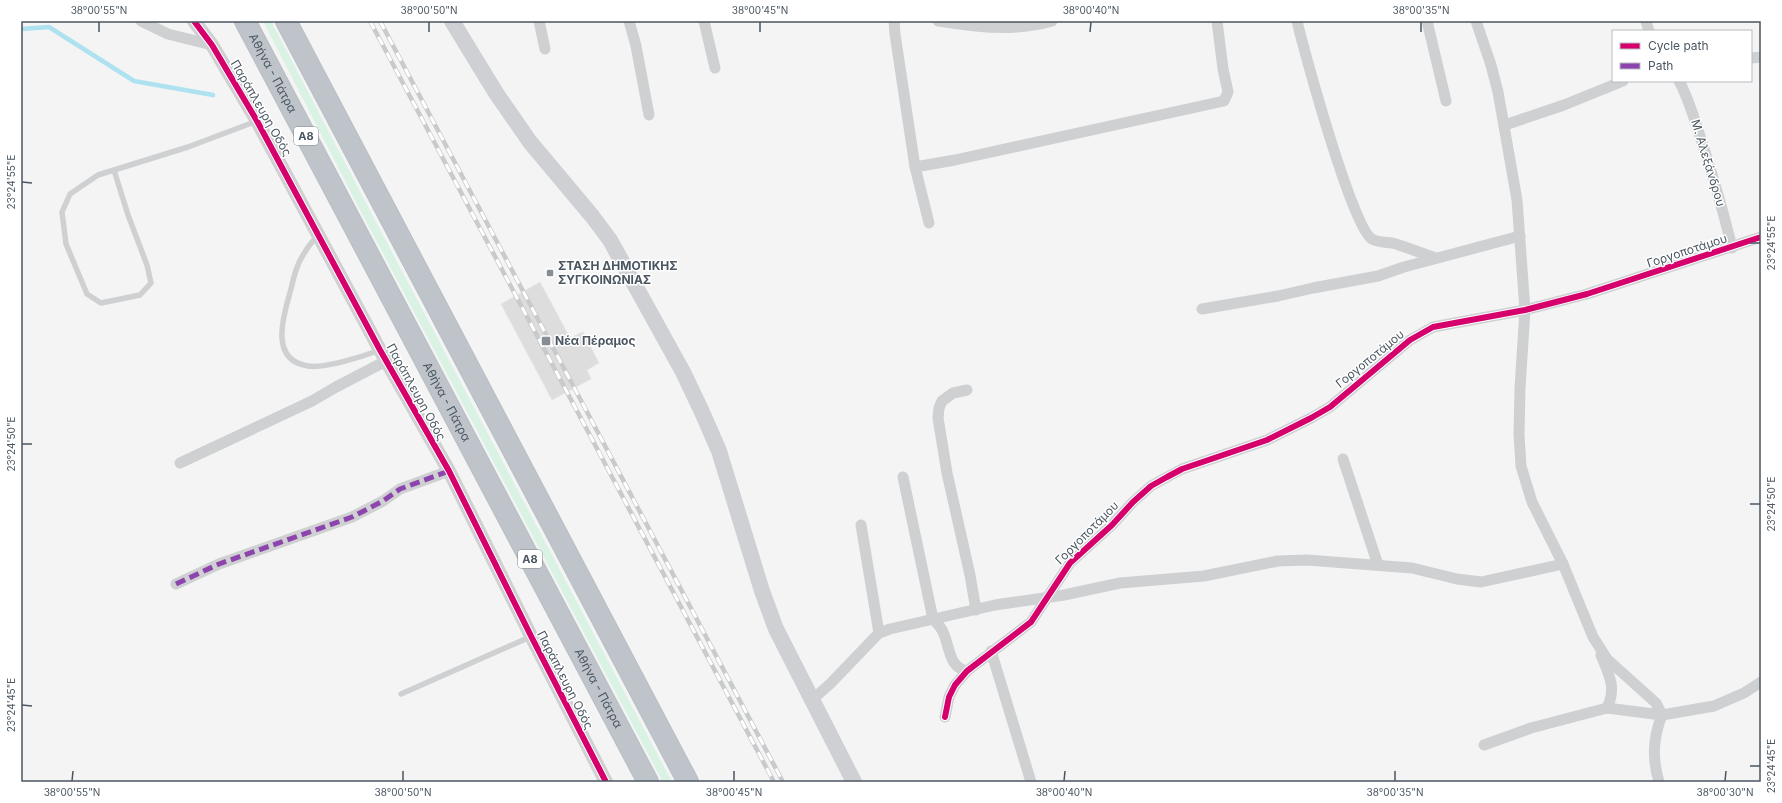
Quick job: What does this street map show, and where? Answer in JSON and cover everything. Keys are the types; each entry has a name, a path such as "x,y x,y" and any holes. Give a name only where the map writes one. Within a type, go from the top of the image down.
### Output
{"highway":[{"path":"232,21 264,56"},
{"name":"Αθήνα - Πάτρα","path":"245,21 648,782"},
{"path":"286,21 688,782"},
{"path":"294,21 299,45"}],"main road":[{"path":"452,21 496,93 517,124 610,240 683,372 719,451 762,591 776,629 854,782"}],"street":[{"path":"141,21 168,34 212,45"},
{"name":"Παράπλευρη Οδός","path":"194,21 212,45 258,120 383,356 448,471 606,782"},
{"path":"539,21 545,49"},
{"path":"629,21 636,46 650,115"},
{"path":"704,21 715,68"},
{"path":"894,21 915,167 929,223"},
{"path":"938,21 995,28 1022,28 1052,21"},
{"path":"915,167 955,160 1224,101 1228,92 1223,69 1217,21"},
{"path":"1297,21 1345,184 1359,221 1366,234 1372,240 1396,244 1436,258"},
{"path":"1427,21 1446,101"},
{"path":"1476,21 1492,65 1505,125 1517,200 1525,310 1520,388 1520,435 1522,466 1532,502 1563,564 1611,684 1612,697 1607,708"},
{"path":"1505,125 1564,105 1621,82"},
{"name":"Μ. Αλεξάνδρου","path":"1680,82 1685,92 1704,148 1732,248"},
{"path":"1202,308 1278,296 1313,288 1356,281 1520,236"},
{"name":"Γοργοποτάμου","path":"946,717 949,697 955,685 967,671 991,651 1031,622 1046,597 1070,563 1112,525 1133,502 1151,486 1182,469 1267,440 1311,418 1330,407 1357,383 1424,331 1433,327 1452,322 1525,310 1587,294 1732,248 1761,237"},
{"path":"180,463 293,411 383,356"},
{"path":"967,390 954,393 942,401 939,408 938,418 947,473 970,575 976,610"},
{"path":"1344,459 1378,564"},
{"path":"176,584 219,564 352,517 383,501 400,489 448,471"},
{"path":"903,477 933,619 943,632 956,665 962,670 967,671"},
{"path":"861,525 879,633"},
{"path":"812,700 830,684 879,633 890,629 995,605 1064,595 1120,583 1204,576 1278,561 1307,560 1378,564 1412,568 1464,580 1480,582 1563,564"},
{"path":"1593,637 1607,659 1656,703 1662,715 1656,730 1654,749 1654,766 1659,782"},
{"path":"991,651 1031,782"},
{"path":"1484,744 1531,728 1607,708 1662,715 1714,706 1744,693 1761,682"}],"lane":[{"path":"114,170 151,284 140,295 101,303 87,294 66,244 62,212 70,194 98,175 114,170 188,147 258,120"},
{"path":"319,234 305,251 296,269 284,311 281,330 282,341 288,354 295,362 309,367 383,356"},
{"path":"401,694 531,636"}],"green space":[{"path":"263,21 271,21 672,782 663,782 359,208"}],"building":[{"path":"540,282 570,338 583,332 599,363 587,370 591,379 552,400 501,304"}],"waterway":[{"path":"21,29 49,27 134,81 213,95"}],"railway":[{"path":"370,21 774,782"},
{"path":"380,21 783,782"}],"marked path":[{"path":"176,584 219,564 352,517 383,501 400,489 449,471"}],"cycle path":[{"path":"194,21 212,45 257,121 380,350 449,471 606,782"},
{"path":"945,717 949,697 955,685 967,671 1031,622 1070,563 1112,525 1133,502 1151,486 1182,469 1267,440 1311,418 1330,407 1410,340 1433,327 1525,310 1587,294 1761,237"}],"place":[{"name":"ΣΤΑΣΗ ΔΗΜΟΤΙΚΗΣ ΣΥΓΚΟΙΝΩΝΙΑΣ","path":"550,273"},
{"name":"Νέα Πέραμος","path":"546,341"}]}
